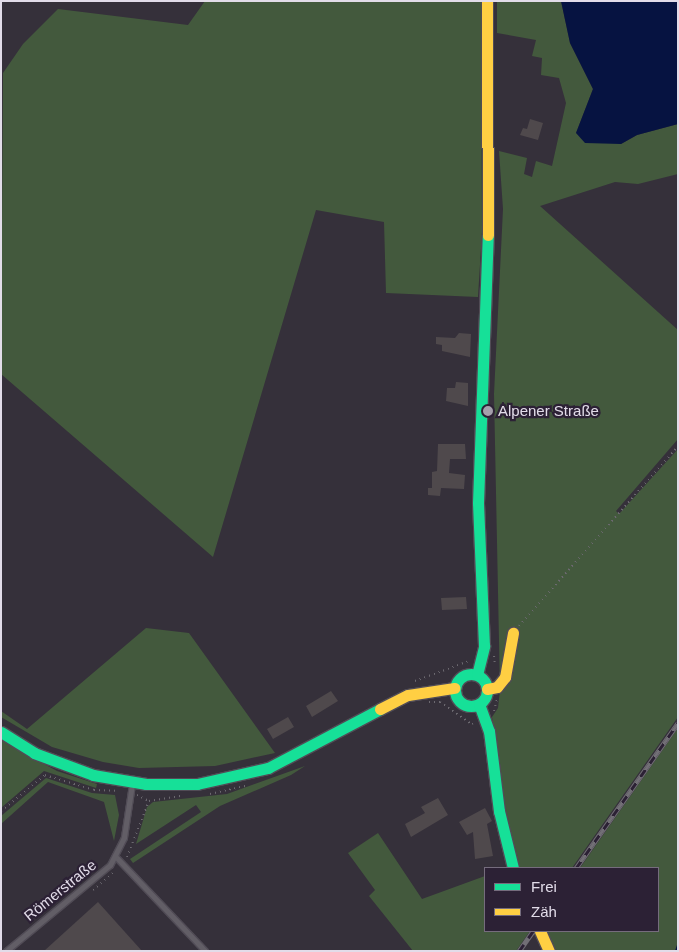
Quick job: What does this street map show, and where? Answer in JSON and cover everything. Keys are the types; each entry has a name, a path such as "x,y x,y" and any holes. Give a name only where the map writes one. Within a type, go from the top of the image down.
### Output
{"street":[{"path":"478,675 482,662 478,503 490,192 487,1"},
{"path":"454,688 460,702 469,706 479,704 504,677 513,633"},
{"path":"454,688 462,676 478,675 492,688"},
{"path":"1,732 34,753 58,764 132,788 196,784 255,772 294,758 408,695 430,689 454,688"},
{"path":"479,704 491,743 504,837 513,867"},
{"path":"540,932 549,951"}],"lane":[{"name":"Römerstraße","path":"6,951 102,873 115,856 124,837 132,788"},
{"path":"115,856 205,951"}],"path":[{"path":"513,633 678,446"},
{"path":"413,682 470,660 494,666 492,688 494,712 472,724 440,702 422,702"},
{"path":"1,812 45,774 100,791 132,788 149,801 191,796"},
{"path":"201,795 250,785"},
{"path":"86,895 122,863 132,848 149,801"}],"green space":[{"path":"205,1 481,1 482,232 478,297 386,293 384,222 316,210 213,557 1,374 3,73 23,44 58,9 188,25"},
{"path":"497,1 561,1 570,43 593,89 576,133 621,144 637,135 678,124 678,174 638,184 615,182 540,206 678,330 678,439 616,511 619,514 678,449 678,717 573,867 517,867 506,826 492,717 498,708 500,690 494,394 503,209 499,151 527,158 524,174 532,177 536,161 552,166 566,103 559,78 541,75 542,58 532,56 536,40 497,33"},
{"path":"146,628 189,633 275,753 215,766 139,768 103,762 52,747 1,717 1,711 27,729"},
{"path":"678,728 678,951 554,951 545,932 659,932 659,867 581,867"},
{"path":"1,740 57,771 97,784 96,788 44,771 1,808"},
{"path":"305,766 291,775 220,806 133,863 130,859 201,812 196,805 136,844 147,807 153,802 227,794"},
{"path":"46,778 92,793 115,795 119,815 114,841 104,802 48,782 1,824 1,816"},
{"path":"378,833 422,899 484,876 484,932 529,932 516,951 413,951 369,896 375,890 348,853"}],"shaded area":[{"path":"561,1 678,1 678,124 637,135 621,144 585,143 576,133 593,89 570,43"}],"building":[{"path":"530,119 543,123 538,140 520,135 523,128 527,129"},
{"path":"459,333 471,334 470,357 442,351 442,345 436,344 436,337 455,338"},
{"path":"456,382 468,383 468,406 446,401 447,388 455,388"},
{"path":"438,444 465,444 466,459 450,459 449,473 465,475 464,489 441,488 440,496 428,495 428,488 432,488 432,472 437,471"},
{"path":"466,597 467,609 442,610 441,598"},
{"path":"331,691 338,701 312,717 306,706"},
{"path":"288,717 294,727 273,739 267,729"},
{"path":"438,798 448,815 411,837 405,824 425,813 421,807"},
{"path":"485,808 492,821 487,824 493,856 475,859 473,832 467,835 459,822"},
{"path":"98,902 142,951 44,951"}],"waterway":[{"path":"676,951 678,945"}],"railway":[{"path":"577,867 678,723"},
{"path":"519,951 532,932"}],"traffic: fast":[{"path":"477,675 484,646 478,503 488,235"},
{"path":"471,674 483,678 487,690 483,702 471,706 459,702 455,690 459,678 471,674"},
{"path":"479,704 489,731 499,811 513,867"},
{"path":"1,732 34,753 93,775 146,784 197,784 268,768 380,709"}],"traffic: slow":[{"path":"487,1 488,235"},
{"path":"487,689 497,687 505,677 513,633"},
{"path":"380,709 408,695 454,688"},
{"path":"540,932 549,951"}],"place":[{"name":"Alpener Straße","path":"488,411"}]}
